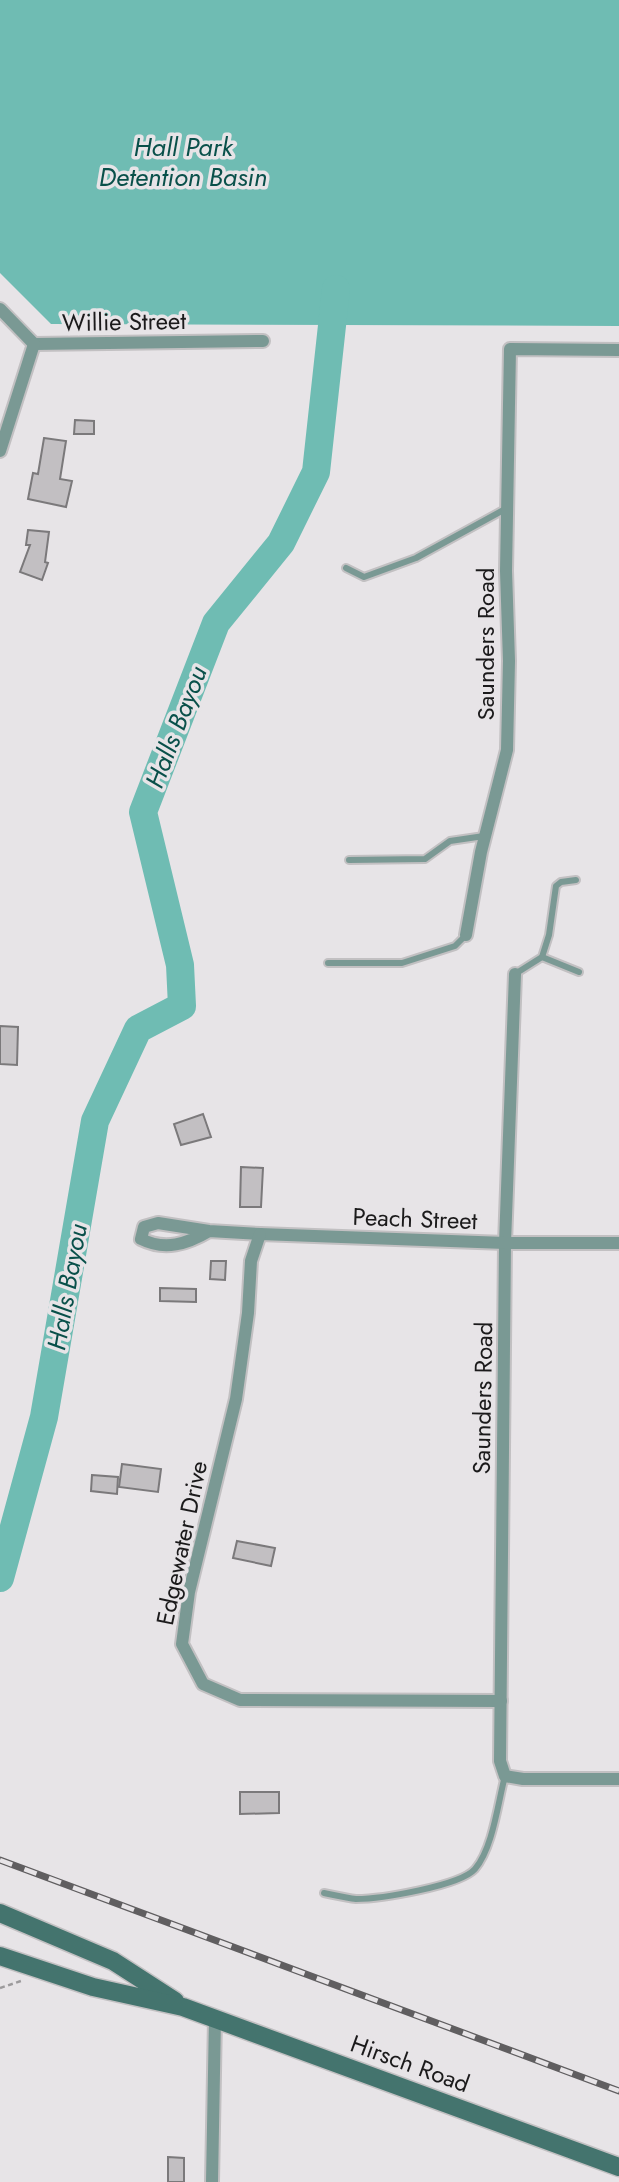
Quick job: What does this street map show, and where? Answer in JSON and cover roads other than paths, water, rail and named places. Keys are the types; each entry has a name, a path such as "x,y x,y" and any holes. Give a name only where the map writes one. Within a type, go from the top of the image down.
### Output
{"main road":[{"name":"Hirsch Road","path":"0,1913 113,1961 183,2007"},
{"name":"Hirsch Road","path":"0,1956 93,1987 183,2007 619,2167"}],"street":[{"name":"Willie Street","path":"0,309 34,344 263,341"},
{"path":"0,451 34,344"},
{"name":"Saunders Road","path":"466,935 486,835 507,750 509,349 619,350"},
{"name":"Saunders Road","path":"505,1776 500,1761 505,1243 514,974"},
{"name":"Peach Street","path":"209,1231 505,1243 619,1243"},
{"name":"Edgewater Drive","path":"260,1234 251,1261 248,1313 236,1399 189,1592 181,1644 203,1684 240,1700 501,1702"},
{"path":"505,1776 523,1779 619,1779"},
{"path":"212,2182 215,2018"}],"lane":[{"path":"346,568 364,577 403,563 507,508"},
{"path":"349,860 425,859 450,841 486,835"},
{"path":"514,974 542,957 549,934 556,886 561,882 576,880"},
{"path":"328,963 402,962 455,946 466,935"},
{"path":"542,957 579,972"},
{"path":"324,1893 356,1899 419,1890 467,1877 477,1867 488,1844 505,1776"}],"water":[{"name":"Hall Park Detention Basin","path":"0,0 619,0 619,326 51,324 0,273"}],"waterway":[{"name":"Halls Bayou","path":"0,1578 44,1417 95,1121 138,1029 182,1006 180,965 143,812 216,623 281,543 316,472 336,289"}],"railway":[{"path":"0,1860 619,2091"}]}
